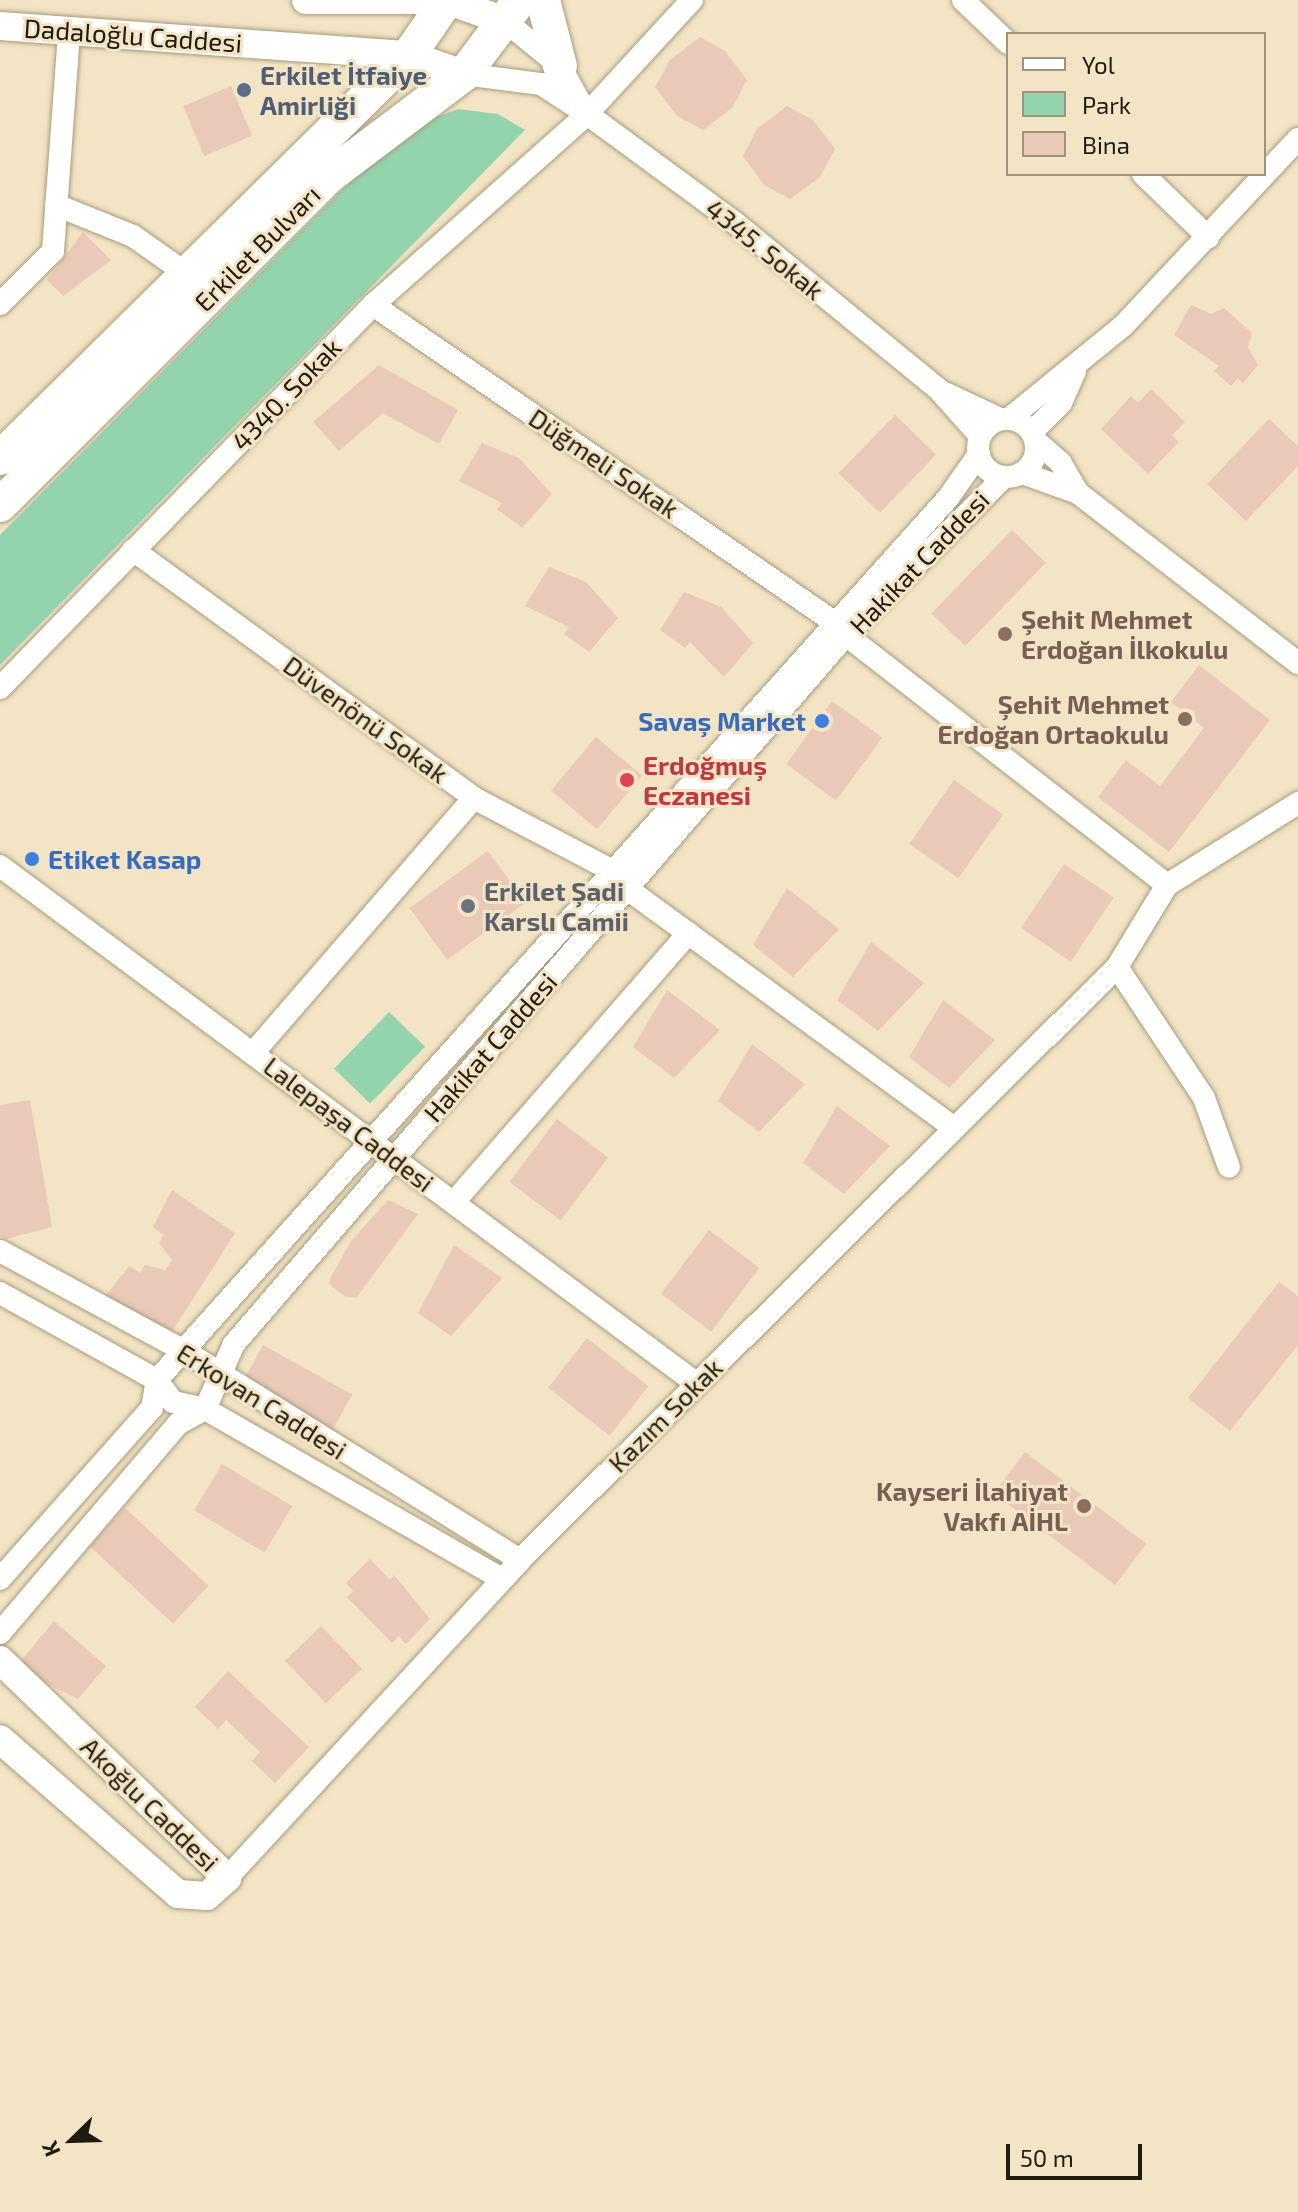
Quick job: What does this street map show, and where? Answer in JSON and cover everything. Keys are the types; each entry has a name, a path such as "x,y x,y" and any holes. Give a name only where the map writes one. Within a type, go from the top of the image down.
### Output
{"main road":[{"name":"Erkilet Bulvarı","path":"0,458 409,55 446,0"},
{"path":"543,0 560,66"},
{"name":"Erkilet Bulvarı","path":"0,505 328,177 464,74 512,10"}],"street":[{"path":"322,0 446,0 512,10"},
{"name":"4340. Sokak","path":"0,688 373,305 587,114 692,0"},
{"path":"963,0 1006,41"},
{"name":"4345. Sokak","path":"512,10 560,66 587,114"},
{"name":"Dadaloğlu Caddesi","path":"0,26 409,55 464,74"},
{"path":"0,304 53,251 69,31"},
{"name":"4345. Sokak","path":"464,74 541,84 587,114 734,222 939,390 979,445 1013,475"},
{"path":"1266,174 1298,139"},
{"path":"1145,176 1208,237"},
{"path":"1005,419 1075,371 1264,176"},
{"path":"56,205 133,236 187,274"},
{"name":"Düğmeli Sokak","path":"373,305 840,628 1167,885"},
{"path":"1013,475 1034,459 1034,437 1061,403 1075,371"},
{"name":"4345. Sokak","path":"939,390 1005,419 1034,437"},
{"name":"Hakikat Caddesi","path":"0,1579 152,1408 157,1380 385,1150 629,890 840,628 979,445 1005,419"},
{"path":"1034,437 1061,463 1078,493"},
{"path":"1013,475 1078,493 1298,663"},
{"name":"Hakikat Caddesi","path":"205,1409 234,1344 385,1150 611,870 840,628 1013,475"},
{"name":"Düvenönü Sokak","path":"133,550 474,798 611,870"},
{"path":"253,1053 474,798"},
{"path":"1167,885 1298,803"},
{"name":"Lalepaşa Caddesi","path":"0,866 696,1383"},
{"name":"Kazım Sokak","path":"227,1878 520,1560 1117,967 1167,885"},
{"path":"629,890 953,1127"},
{"path":"454,1202 689,933"},
{"path":"1117,967 1204,1098 1229,1167"},
{"name":"Erkovan Caddesi","path":"0,1251 186,1352 218,1376 520,1560"},
{"name":"Erkovan Caddesi","path":"0,1293 157,1380 173,1402 205,1409 502,1579"},
{"path":"0,1633 178,1424 205,1409"},
{"name":"Akoğlu Caddesi","path":"0,1660 227,1878 207,1896 178,1894 0,1739"}],"green space":[{"path":"458,109 498,114 525,130 0,665 0,535 362,170 431,119"},
{"path":"389,1012 425,1047 370,1104 334,1069"}],"building":[{"path":"700,37 725,51 747,80 732,108 703,130 677,116 655,87 670,60"},
{"path":"231,86 252,136 204,156 183,106"},
{"path":"787,106 813,120 835,149 820,177 790,199 764,185 743,156 757,129"},
{"path":"83,232 111,260 63,296 47,280"},
{"path":"1191,305 1211,314 1224,308 1252,333 1248,347 1258,365 1243,383 1238,378 1231,386 1214,371 1219,366 1174,335"},
{"path":"379,365 458,410 439,444 383,413 339,451 313,422"},
{"path":"1151,389 1185,422 1172,435 1179,442 1148,474 1101,429 1131,396 1138,403"},
{"path":"895,415 936,455 880,513 839,473"},
{"path":"1269,419 1298,446 1298,466 1246,521 1207,484"},
{"path":"482,443 519,458 552,494 522,528 497,509 502,503 459,481"},
{"path":"1012,530 1046,563 965,646 931,613"},
{"path":"549,567 586,582 618,618 589,652 564,634 569,627 525,606"},
{"path":"684,592 721,607 753,643 724,677 690,642 685,648 660,630"},
{"path":"1199,665 1270,720 1169,852 1098,797 1126,760 1160,786 1204,728 1171,702"},
{"path":"832,701 882,737 836,801 786,764"},
{"path":"596,737 642,776 597,829 551,791"},
{"path":"954,780 1003,814 958,878 909,844"},
{"name":"Erkilet Şadi Karslı Camii","path":"488,851 526,903 447,960 410,908"},
{"path":"1064,864 1114,898 1071,961 1021,928"},
{"path":"787,888 839,929 793,977 753,945"},
{"path":"871,942 924,983 878,1031 837,1000"},
{"path":"667,990 720,1030 674,1078 633,1047"},
{"path":"943,1000 995,1040 949,1088 909,1057"},
{"path":"752,1044 805,1084 759,1132 718,1101"},
{"path":"30,1100 52,1227 6,1239 0,1236 0,1105"},
{"path":"837,1106 890,1146 844,1194 803,1163"},
{"path":"557,1119 608,1158 561,1221 509,1182"},
{"path":"172,1190 235,1233 168,1338 103,1299 129,1266 140,1273 145,1265 165,1270 172,1260 159,1243 164,1235 153,1227"},
{"path":"388,1200 418,1214 357,1297 346,1297 329,1284 331,1277 351,1241"},
{"path":"709,1230 759,1268 711,1332 661,1294"},
{"path":"454,1245 502,1278 451,1336 418,1313"},
{"path":"1279,1282 1298,1296 1298,1345 1230,1431 1188,1398"},
{"path":"587,1338 648,1386 610,1436 548,1388"},
{"path":"263,1345 352,1394 332,1430 243,1381"},
{"path":"1025,1452 1146,1543 1115,1585 994,1494"},
{"path":"222,1464 292,1506 264,1553 194,1510"},
{"path":"125,1508 208,1586 173,1624 90,1546"},
{"path":"370,1559 390,1580 394,1575 430,1619 406,1644 399,1636 392,1643 347,1597 353,1591 346,1583"},
{"path":"54,1621 106,1666 78,1699 15,1668"},
{"path":"321,1626 362,1668 326,1703 285,1661"},
{"path":"228,1671 309,1747 275,1783 252,1761 260,1752 226,1720 218,1729 195,1707"}],"place":[{"name":"Erkilet İtfaiye Amirliği","path":"244,90"},
{"name":"Şehit Mehmet Erdoğan İlkokulu","path":"1005,634"},
{"name":"Şehit Mehmet Erdoğan Ortaokulu","path":"1185,719"},
{"name":"Savaş Market","path":"822,721"},
{"name":"Erdoğmuş Eczanesi","path":"627,780"},
{"name":"Etiket Kasap","path":"32,859"},
{"name":"Erkilet Şadi Karslı Camii","path":"468,906"},
{"name":"Kayseri İlahiyat Vakfı AİHL","path":"1084,1506"}]}
